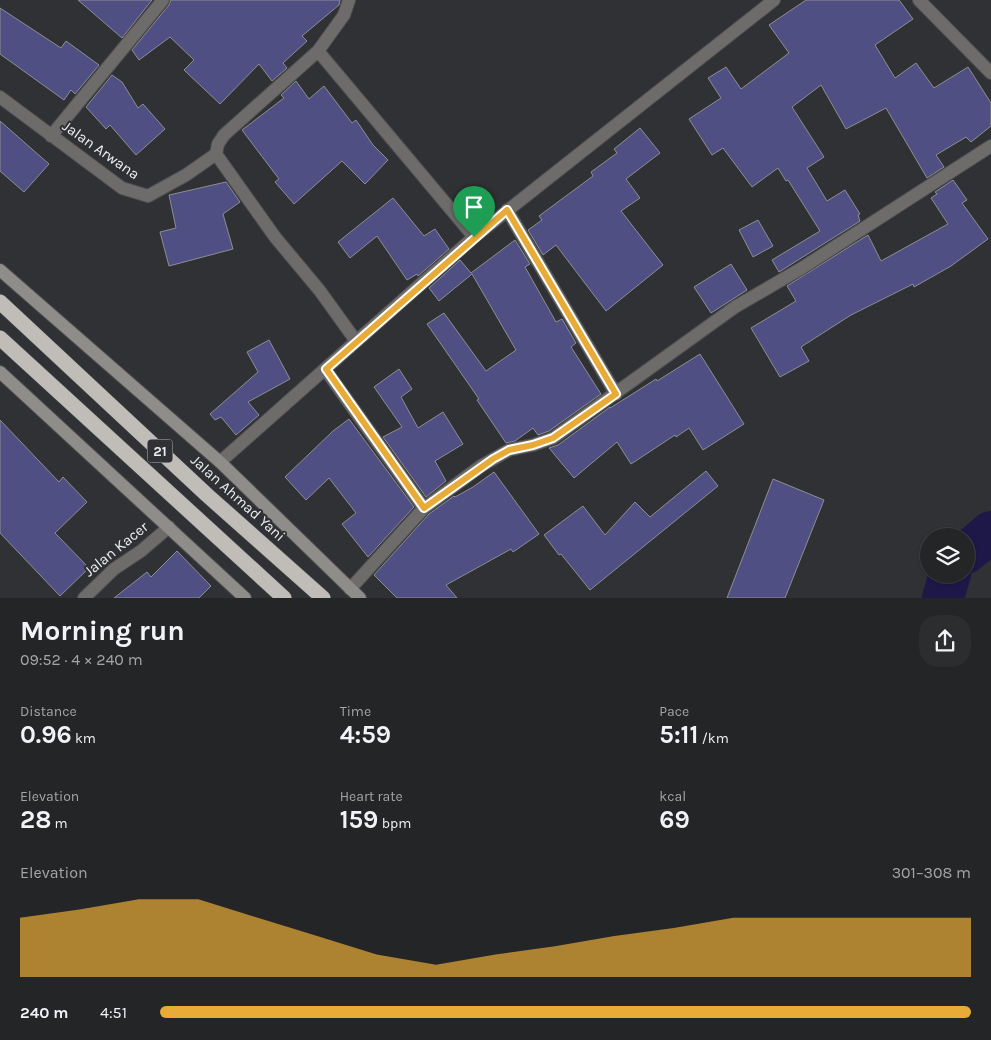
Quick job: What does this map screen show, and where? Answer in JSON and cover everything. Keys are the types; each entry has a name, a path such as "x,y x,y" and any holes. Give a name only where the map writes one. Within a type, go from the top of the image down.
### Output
{"highway":[{"name":"Jalan Ahmad Yani","path":"0,302 207,495 323,598"},
{"name":"21","path":"0,338 284,598"},
{"path":"192,514 207,495"}],"street":[{"path":"51,136 163,0"},
{"name":"Jalan Arwana","path":"0,97 122,188 148,196 186,175 216,154 218,144 224,135 318,52 344,15 349,0"},
{"path":"220,462 474,237 774,0"},
{"path":"920,0 991,73"},
{"path":"318,52 474,237"},
{"path":"0,270 220,462 355,593 424,508 493,459 509,450 553,438 735,307 802,268 991,146"},
{"path":"216,154 274,237 320,291 356,341"},
{"path":"507,210 616,394"},
{"path":"326,369 424,508"},
{"path":"0,372 245,598"},
{"name":"Jalan Kacer","path":"84,598 114,569 141,551 169,527"}],"building":[{"path":"78,0 152,0 122,38"},
{"path":"171,0 340,0 339,5 302,36 307,41 283,63 287,68 272,81 259,64 220,104 184,70 194,60 170,37 139,60 132,50"},
{"path":"806,0 899,0 913,19 875,45 895,78 916,63 934,88 968,67 991,103 991,126 971,142 966,137 936,155 944,167 927,178 886,108 846,129 821,85 792,107 824,157 807,168 827,201 845,190 860,214 858,215 860,221 779,272 772,260 820,231 788,180 786,181 778,168 752,187 723,148 712,155 689,119 721,98 708,78 726,67 741,89 789,53 769,25"},
{"path":"0,8 61,48 66,41 99,65 75,94 71,90 64,100 0,54"},
{"path":"112,75 122,82 138,108 143,104 165,129 136,155 110,125 106,129 86,107"},
{"path":"296,81 309,99 324,86 352,123 356,120 373,145 388,160 365,184 342,161 294,204 275,182 279,179 242,130 284,98 281,95"},
{"path":"0,121 49,164 24,192 0,171"},
{"path":"640,128 660,153 626,179 640,198 621,211 663,265 606,311 556,245 543,255 528,230 542,220 539,216 593,176 591,172 617,153 614,149"},
{"path":"953,180 967,200 962,203 988,239 951,266 914,287 913,284 851,315 801,347 809,361 780,377 751,328 796,301 787,286 868,235 881,261 948,224 931,198 937,194 935,192"},
{"path":"226,182 240,202 223,214 233,249 169,266 160,232 176,228 169,195"},
{"path":"393,198 424,236 435,229 449,249 418,276 417,274 407,280 377,236 350,258 338,242"},
{"path":"758,220 773,246 753,257 739,230"},
{"path":"515,240 530,264 525,267 556,322 562,319 576,343 571,347 601,394 549,431 538,435 533,428 515,441 506,443 477,400 479,399 427,324 444,313 486,371 516,350 472,274 439,301 429,288 460,260 471,273"},
{"path":"731,264 747,290 711,313 694,287"},
{"path":"269,340 290,379 248,402 259,415 236,435 221,417 215,420 210,414 258,372 247,352"},
{"path":"700,354 744,424 703,450 689,428 631,464 617,442 574,478 549,448 558,445 610,407"},
{"path":"399,369 412,389 401,397 418,428 443,412 463,444 435,461 446,481 426,497 383,437 402,427 374,387"},
{"path":"349,419 414,507 368,557 342,524 356,513 329,478 306,500 285,477 333,431"},
{"path":"0,420 59,482 63,477 87,502 55,533 89,568 60,596 0,533"},
{"path":"706,471 718,486 590,590 544,535 583,506 605,535 635,502 650,517"},
{"path":"494,472 539,534 513,552 511,549 446,585 457,598 397,598 374,575 429,514 454,496 473,487"},
{"path":"773,479 824,500 785,598 727,598"},
{"path":"177,551 211,586 199,598 114,598 147,572 151,577"}],"waterway":[{"path":"975,545 991,532"},
{"path":"943,598 947,583"}],"route":[{"path":"507,210 616,394 553,438 509,450 481,466 424,508 326,369 474,237 507,210"}]}
